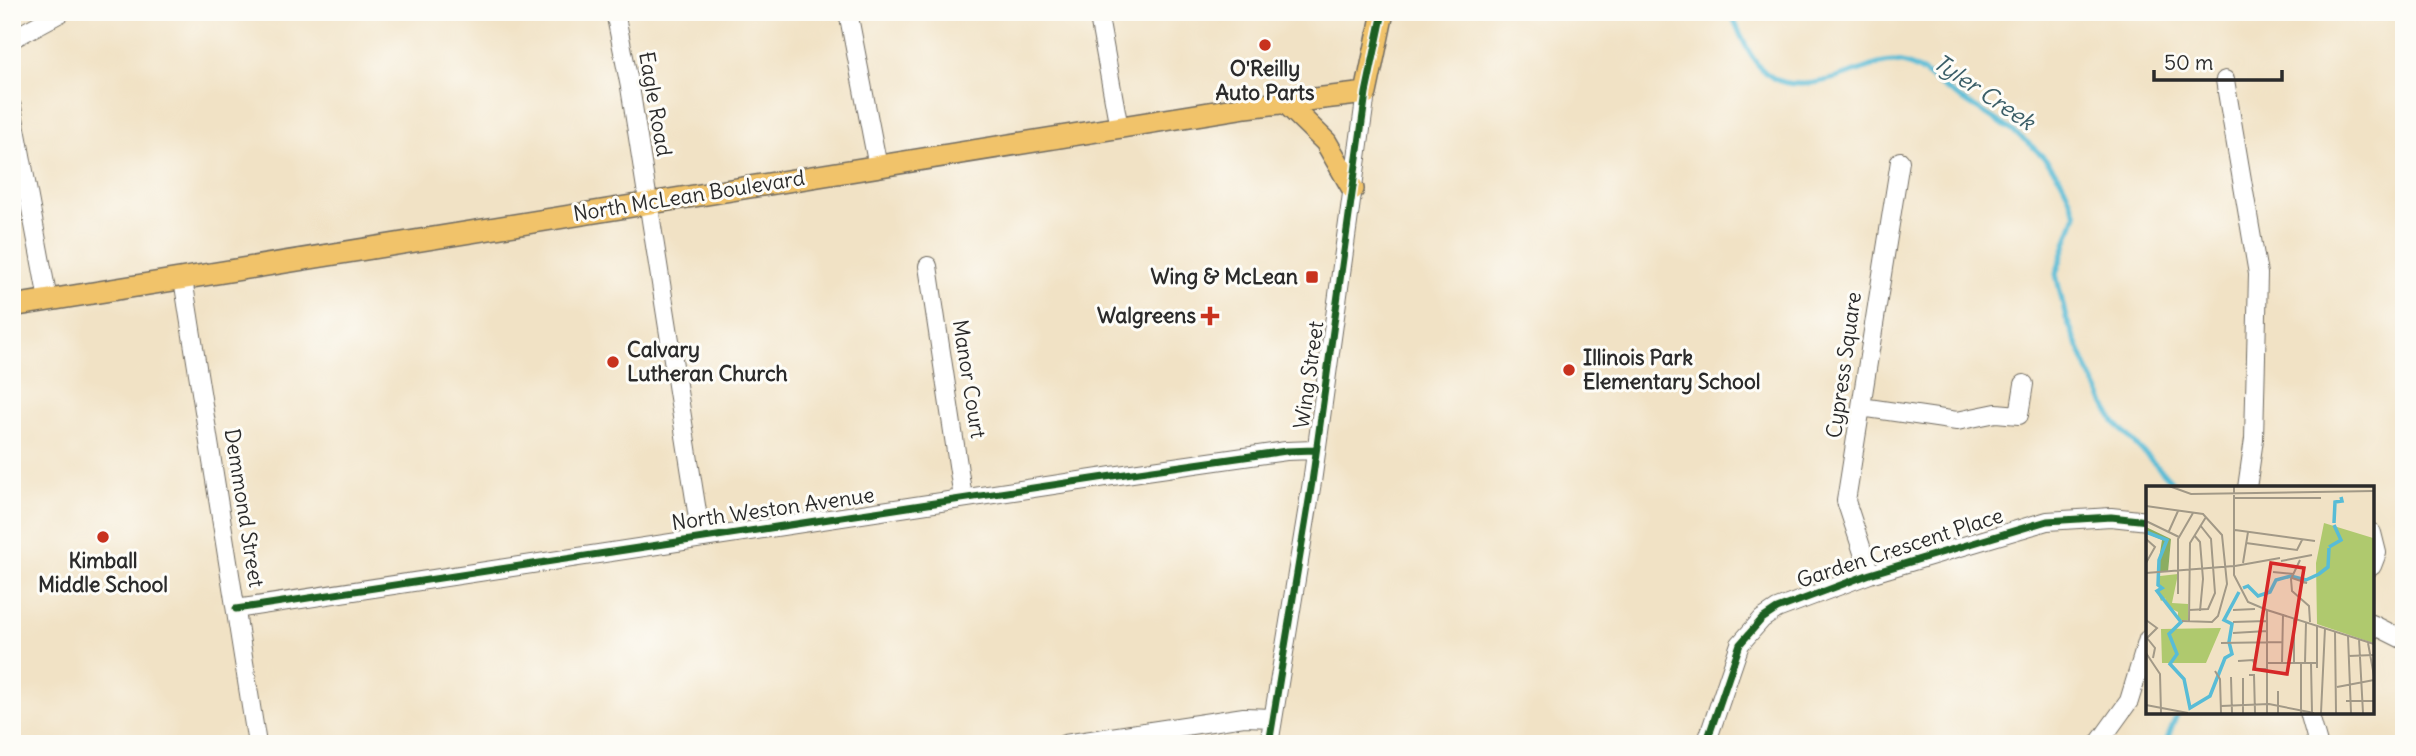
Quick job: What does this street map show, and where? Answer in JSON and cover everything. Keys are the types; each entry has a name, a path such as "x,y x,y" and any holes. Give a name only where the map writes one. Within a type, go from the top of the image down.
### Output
{"main road":[{"path":"1366,93 1383,12"},
{"name":"North McLean Boulevard","path":"12,306 1119,128 1366,93"},
{"path":"1286,103 1326,142 1353,188"}],"street":[{"path":"12,39 62,12"},
{"name":"Eagle Road","path":"615,12 701,537"},
{"path":"848,12 878,167"},
{"path":"1098,12 1119,128"},
{"path":"2225,80 2258,274 2254,439 2247,486"},
{"name":"Wing Street","path":"1269,744 1315,450 1366,93"},
{"path":"12,107 48,300"},
{"name":"Cypress Square","path":"1870,574 1846,501 1900,161"},
{"name":"Manor Court","path":"928,266 963,498"},
{"name":"Demmond Street","path":"183,279 257,744"},
{"path":"1861,407 1957,421 1996,413 2019,415 2024,384"},
{"name":"North Weston Avenue","path":"236,609 1274,452 1315,450"},
{"name":"Garden Crescent Place","path":"1706,744 1732,663 1749,633 1777,609 1870,574 2047,521 2111,517 2146,521"},
{"path":"2374,541 2377,553 2374,561"},
{"path":"2374,625 2404,640"},
{"path":"2098,744 2129,701 2146,646"},
{"path":"2310,714 2318,744"},
{"path":"1066,744 1244,717 1273,718"}],"waterway":[{"name":"Tyler Creek","path":"1731,12 1750,54 1772,78 1786,83 1803,84 1824,81 1884,63 1903,63 1918,69 2008,128 2047,161 2063,184 2076,214 2056,274 2066,318 2114,422 2176,486"},
{"name":"Tyler Creek","path":"2165,744 2177,714"}],"cycle path":[{"path":"1269,744 1312,482 1366,93 1383,12"},
{"path":"236,609 1132,473 1286,451 1315,450"},
{"path":"1706,744 1740,644 1762,619 1777,609 1870,574 2047,521 2111,517 2146,521"}],"place":[{"name":"O'Reilly Auto Parts","path":"1265,45"},
{"name":"Wing & McLean","path":"1312,277"},
{"name":"Walgreens","path":"1210,316"},
{"name":"Calvary Lutheran Church","path":"613,362"},
{"name":"Illinois Park Elementary School","path":"1569,370"},
{"name":"Kimball Middle School","path":"103,537"}]}
